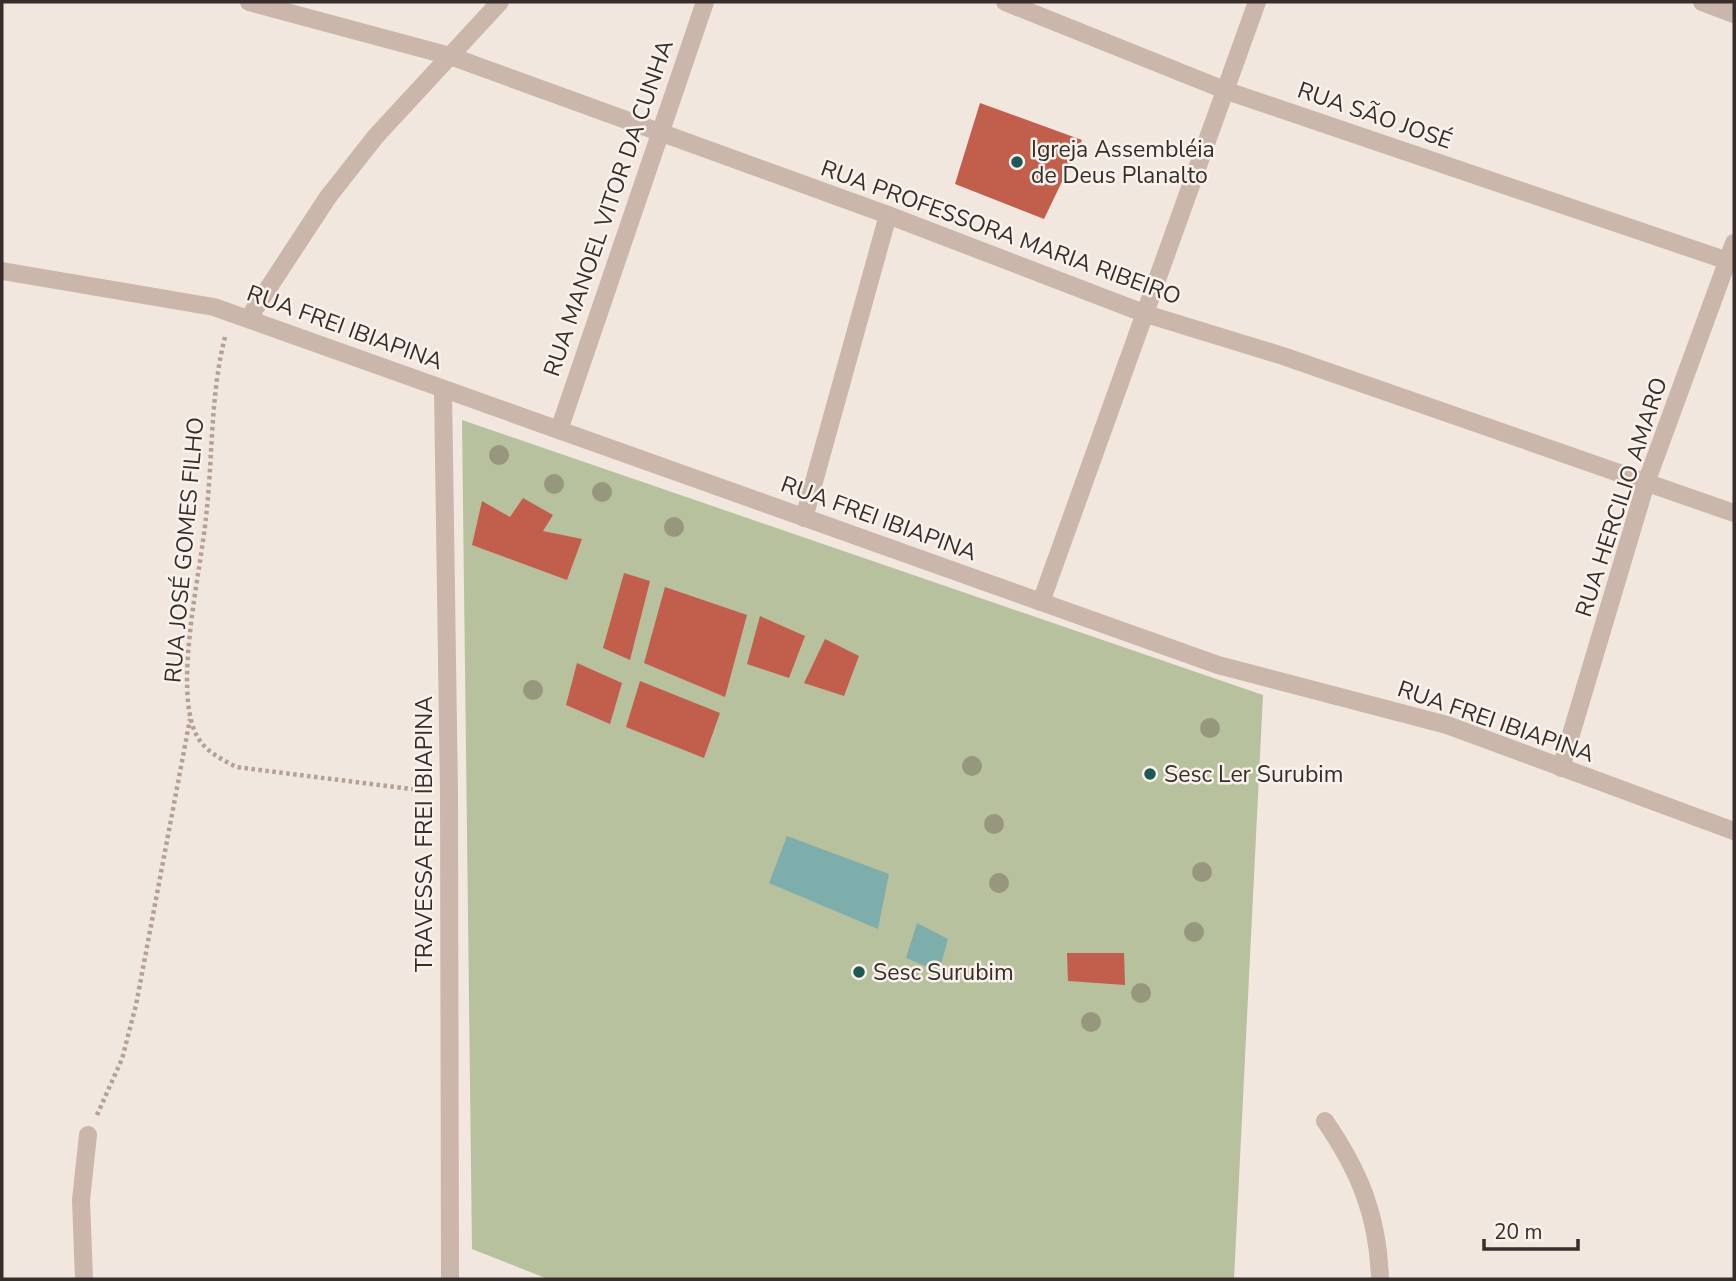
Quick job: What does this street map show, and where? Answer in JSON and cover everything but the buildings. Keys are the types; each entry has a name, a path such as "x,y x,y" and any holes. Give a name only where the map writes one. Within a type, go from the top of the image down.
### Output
{"street":[{"name":"RUA PROFESSORA MARIA RIBEIRO","path":"249,2 312,9 888,215 1146,314 1283,356 1734,513"},
{"path":"240,316 376,136 500,2"},
{"name":"RUA MANOEL VITOR DA CUNHA","path":"559,430 658,133 705,2"},
{"name":"RUA SÃO JOSÉ","path":"1005,2 1227,91 1731,262"},
{"path":"1041,602 1257,2"},
{"path":"1702,2 1734,14"},
{"path":"804,517 888,215"},
{"name":"RUA HERCILIO AMARO","path":"1562,768 1646,482 1731,262 1734,243"},
{"name":"RUA FREI IBIAPINA","path":"2,271 215,307 1218,665 1447,725 1734,831"},
{"name":"TRAVESSA FREI IBIAPINA","path":"443,388 449,794 450,1279"},
{"path":"1325,1121 1347,1153 1370,1203 1380,1279"},
{"path":"84,1279 81,1200 88,1135"}],"path":[{"name":"RUA JOSÉ GOMES FILHO","path":"240,316 220,357 207,515 187,670 191,715 196,734 211,754 236,766 449,794"},
{"path":"88,1135 122,1059 136,1005 191,715"}],"green space":[{"name":"Sesc Surubim","path":"462,420 1263,695 1234,1279 548,1279 472,1249"}],"water":[{"path":"787,836 889,874 878,929 769,883"},
{"path":"917,923 948,939 939,972 906,958"}],"place":[{"name":"Igreja Assembléia de Deus Planalto","path":"1017,162"},
{"name":"Sesc Ler Surubim","path":"1150,774"},
{"name":"Sesc Surubim","path":"859,972"}]}
